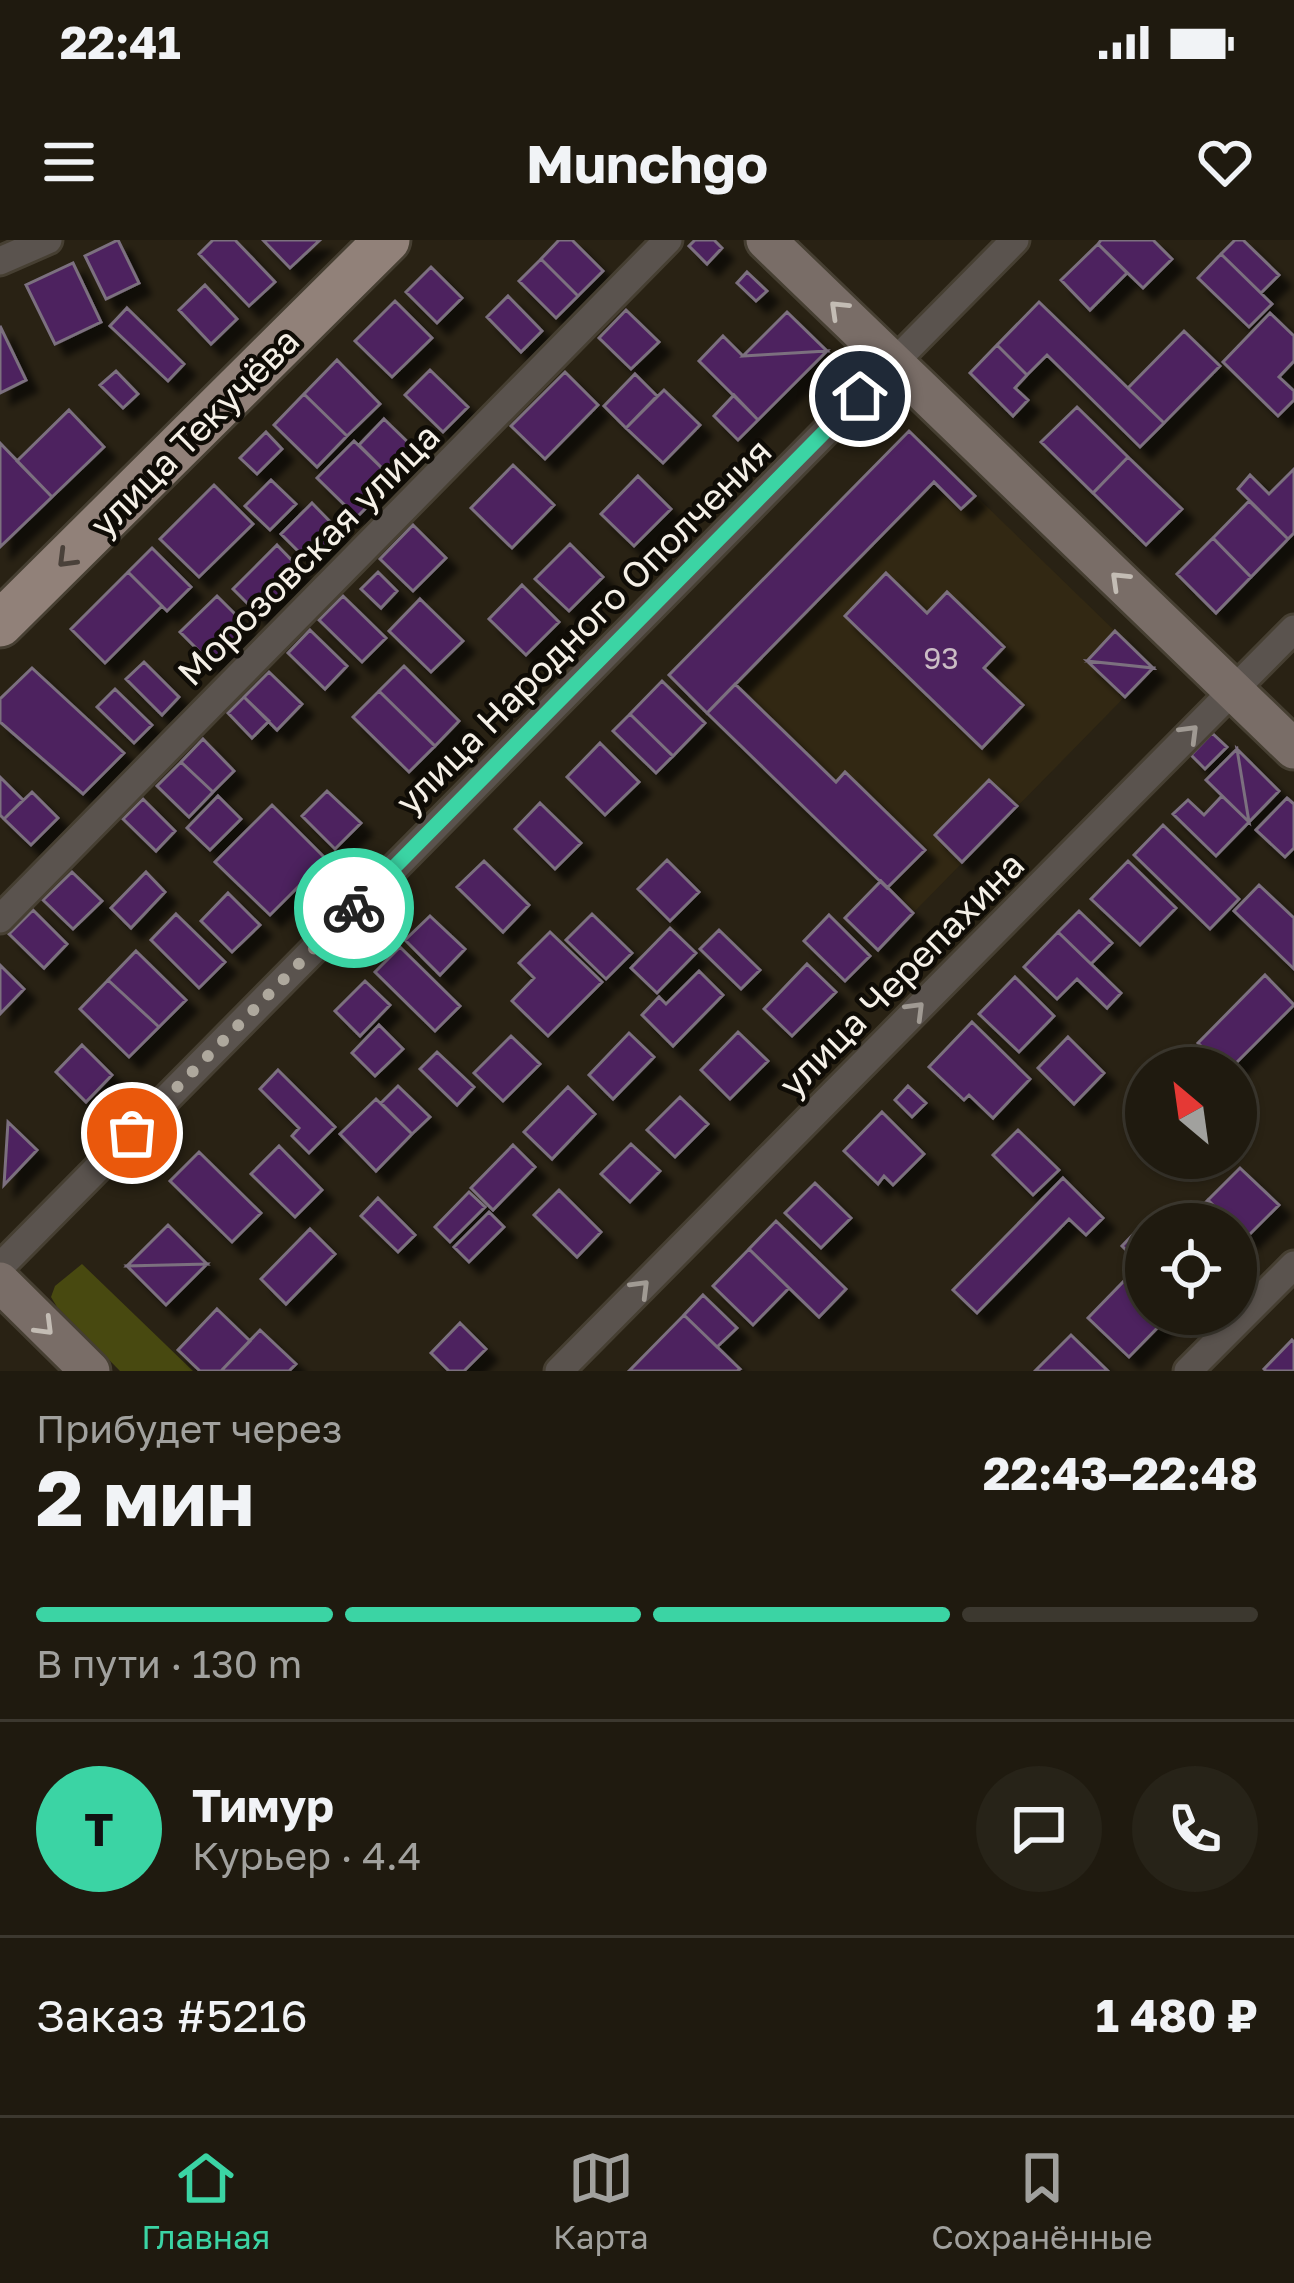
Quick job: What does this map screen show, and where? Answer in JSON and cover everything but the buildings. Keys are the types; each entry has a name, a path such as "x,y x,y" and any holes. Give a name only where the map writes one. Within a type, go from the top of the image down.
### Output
{"main road":[{"path":"766,240 1294,748"},
{"name":"улица Текучёва","path":"0,624 385,241"},
{"path":"0,1282 90,1371"}],"street":[{"path":"0,261 48,240"},
{"name":"Морозовская улица","path":"0,920 668,240"},
{"name":"улица Народного Ополчения","path":"0,1267 1015,240"},
{"name":"улица Черепахина","path":"559,1371 1294,629"},
{"path":"1188,1371 1294,1265"}],"shaded area":[{"path":"909,431 1153,668 914,912 669,675"},
{"path":"82,1264 193,1371 120,1371 51,1297 55,1286"}],"way so far":[{"path":"132,1133 354,908"}],"route":[{"path":"354,908 860,396"}]}
